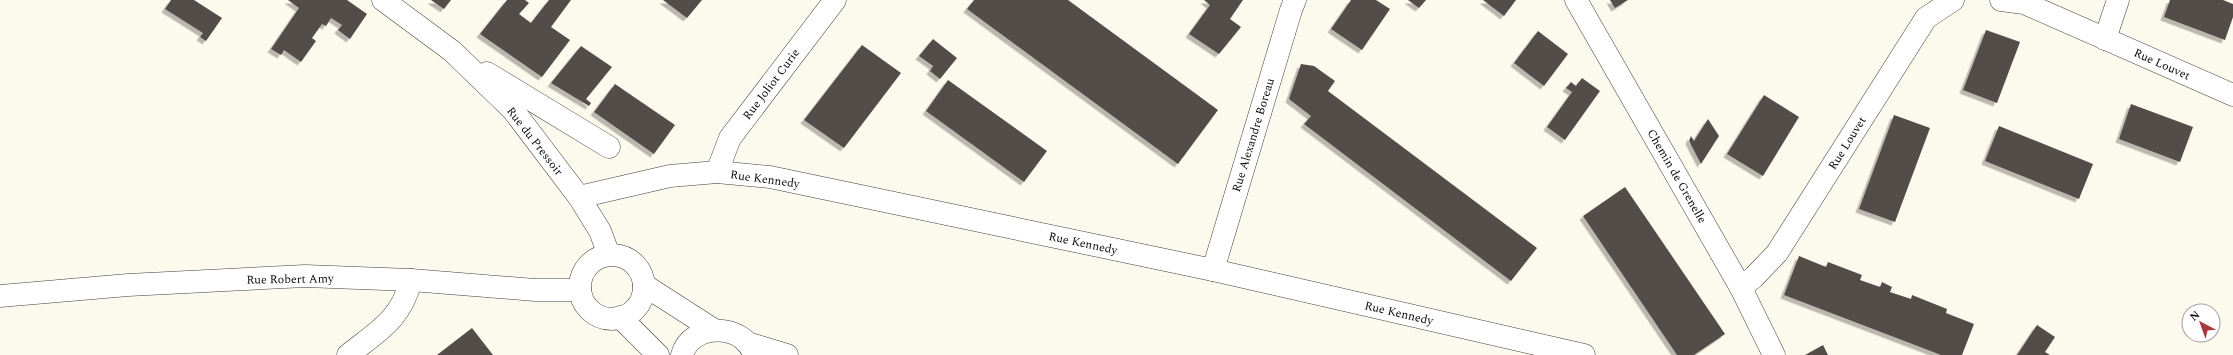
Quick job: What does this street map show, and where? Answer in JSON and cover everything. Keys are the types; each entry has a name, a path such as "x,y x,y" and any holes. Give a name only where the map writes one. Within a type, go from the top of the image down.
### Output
{"street":[{"name":"Rue du Pressoir","path":"383,0 452,51 513,110 579,197 600,231 609,255"},
{"name":"Rue Joliot Curie","path":"717,172 730,138 834,0"},
{"name":"Rue Alexandre Boreau","path":"1213,270 1290,10 1295,0"},
{"name":"Chemin de Grenelle","path":"1576,0 1740,288 1774,355"},
{"name":"Rue Louvet","path":"1740,288 1754,277 1777,253 1926,18 1953,0"},
{"name":"Rue Louvet","path":"2001,0 2024,3 2233,95"},
{"path":"2105,38 2118,0"},
{"path":"452,51 610,147"},
{"name":"Rue Kennedy","path":"579,197 670,176 717,172 770,177 1213,270 1584,355"},
{"path":"609,255 619,256 636,266 642,275 644,285 642,296 637,306 630,313 620,318 609,319 598,316 589,310 583,301 580,290 580,280 584,270 595,260 609,255"},
{"name":"Rue Robert Amy","path":"0,296 128,286 305,276 411,280 535,290 580,290"},
{"path":"348,355 392,320 408,294 411,280"},
{"path":"644,285 714,330 732,333 750,349 787,355"},
{"path":"620,318 658,355"},
{"path":"682,355 691,341 701,334 714,330"}],"building":[{"path":"171,0 194,0 222,18 206,41 200,37 203,33 165,9"},
{"path":"288,0 347,0 367,14 350,39 338,30 342,25 331,18 326,26 322,24 312,38 316,41 301,62 284,50 281,55 271,49 299,8"},
{"path":"431,0 451,0 444,9"},
{"path":"507,0 525,0 529,3 519,14 531,23 549,0 571,0 551,27 570,40 542,77 480,34"},
{"path":"663,0 702,0 687,18"},
{"path":"974,0 1068,0 1218,110 1178,164 967,9"},
{"path":"1204,0 1243,0 1230,19 1241,27 1219,54 1189,34 1210,5"},
{"path":"1351,0 1376,0 1390,9 1362,50 1331,29"},
{"path":"1408,0 1426,0 1419,8"},
{"path":"1483,0 1516,0 1504,16"},
{"path":"1610,0 1628,0 1615,8"},
{"path":"2170,0 2223,0 2233,4 2233,17 2225,40 2164,17"},
{"path":"1986,30 2020,42 1997,103 1963,90"},
{"path":"1538,31 1568,54 1544,86 1514,63"},
{"path":"933,39 957,58 940,79 930,71 933,66 919,56"},
{"path":"862,45 901,73 844,148 804,120"},
{"path":"581,46 612,67 586,99 591,103 589,106 551,83"},
{"path":"1301,64 1314,66 1335,81 1328,91 1537,248 1511,281 1304,124 1311,116 1289,99"},
{"path":"1582,78 1600,91 1565,140 1547,127 1572,92 1566,88 1571,82 1576,86"},
{"path":"948,80 1047,151 1024,182 926,111"},
{"path":"615,84 675,125 654,154 594,112"},
{"path":"1764,95 1799,117 1763,176 1727,154"},
{"path":"2131,104 2193,127 2180,162 2119,139"},
{"path":"1894,115 1930,128 1895,222 1859,209"},
{"path":"1708,119 1719,136 1701,164 1689,141 1691,136 1694,141"},
{"path":"1999,126 2093,164 2079,199 1985,161"},
{"path":"1625,187 1725,334 1694,355 1677,355 1583,216"},
{"path":"1799,256 1826,267 1828,262 1862,275 1860,280 1880,287 1882,282 1892,287 1890,292 1911,299 1912,295 1947,309 1946,313 1974,324 1962,355 1941,355 1784,295"},
{"path":"2037,325 2055,337 2045,352 2050,355 2017,355"},
{"path":"472,328 493,355 437,355"},
{"path":"1823,345 1828,355 1805,355"}]}
